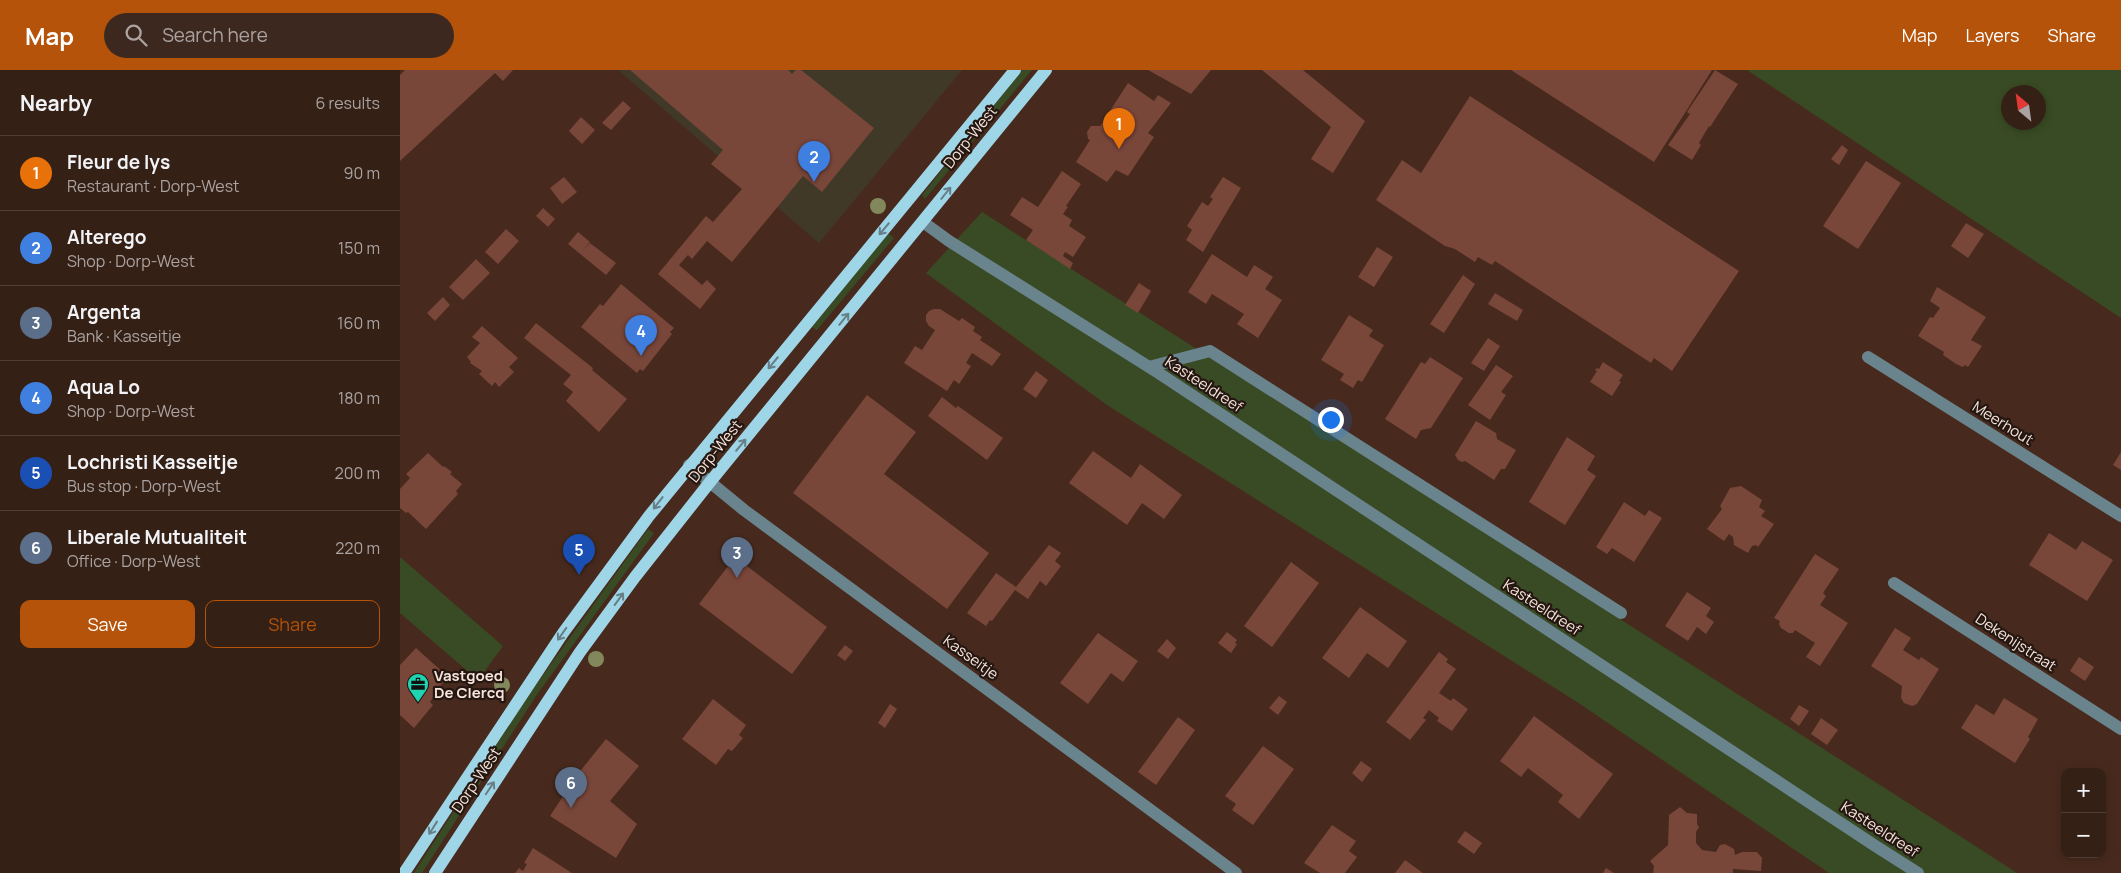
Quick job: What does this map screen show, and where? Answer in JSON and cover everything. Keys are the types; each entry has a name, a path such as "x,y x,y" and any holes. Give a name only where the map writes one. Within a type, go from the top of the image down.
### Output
{"main road":[{"name":"Dorp-West","path":"404,873 563,632 649,516 688,465 1014,70"},
{"name":"Dorp-West","path":"435,873 580,652 636,577 710,482 1046,70"}],"street":[{"name":"Kasteeldreef","path":"923,222 1149,366 1918,873"},
{"name":"Kasteeldreef","path":"1149,366 1210,351 1621,613"},
{"name":"Meerhout","path":"1868,357 2121,516"},
{"name":"Kasseitje","path":"688,465 744,510 1236,873"},
{"name":"Dekenijstraat","path":"1894,582 2121,729"}],"shaded area":[{"path":"618,70 962,70 819,243"}],"green space":[{"path":"1022,70 1032,70 925,199 922,195"},
{"path":"1747,70 2121,70 2121,318"},
{"path":"982,212 2017,873 1829,873 1577,702 1107,405 926,273"},
{"path":"888,233 894,238 817,330 812,327"},
{"path":"648,529 654,533 536,696 422,873 414,873 530,693"},
{"path":"400,557 503,646 478,680 400,613"}],"building":[{"path":"405,70 513,70 503,81 495,73 400,161 400,75"},
{"path":"630,70 788,70 792,74 796,70 801,70 874,128 822,192 803,176 732,262 707,241 692,259 688,255 679,265 702,285 707,280 716,289 700,309 658,274 706,216 713,222 742,189 711,164 723,150"},
{"path":"1148,70 1211,70 1191,94"},
{"path":"1262,70 1303,70 1365,121 1333,173 1311,159 1331,127"},
{"path":"1511,70 1712,70 1654,162"},
{"path":"1715,70 1738,84 1709,126 1692,160 1668,145 1690,114 1687,112"},
{"path":"1128,83 1154,101 1158,95 1171,103 1148,133 1154,137 1128,176 1116,170 1107,182 1076,162 1090,140 1088,139 1087,132 1091,126 1100,126"},
{"path":"1470,96 1739,271 1672,371 1654,358 1651,363 1495,261 1492,265 1478,257 1475,262 1455,249 1445,246 1376,200 1402,160 1421,173"},
{"path":"623,101 631,108 611,130 602,123"},
{"path":"581,117 595,130 582,144 569,131"},
{"path":"1842,145 1848,150 1839,165 1831,159"},
{"path":"1866,161 1901,183 1858,249 1823,226"},
{"path":"1062,171 1081,184 1066,206 1068,207 1063,214 1072,220 1069,226 1086,237 1073,257 1065,252 1063,256 1073,263 1070,269 1026,240 1033,230 1010,215 1022,197 1038,207"},
{"path":"564,177 577,192 562,204 550,188"},
{"path":"1223,177 1241,188 1203,252 1186,240 1192,230 1187,226 1202,202 1208,206 1213,199 1210,197"},
{"path":"543,208 555,219 548,227 536,216"},
{"path":"1966,223 1984,234 1968,258 1951,246"},
{"path":"506,229 519,241 498,264 485,252"},
{"path":"578,232 590,242 582,251 590,243 616,263 606,275 568,244"},
{"path":"1377,247 1393,257 1374,287 1358,277"},
{"path":"1212,254 1247,277 1254,265 1273,277 1265,289 1282,300 1258,338 1237,324 1244,314 1212,294 1206,304 1188,292"},
{"path":"476,259 490,273 463,300 449,287"},
{"path":"1463,275 1475,284 1444,333 1430,324"},
{"path":"1139,283 1151,291 1138,313 1125,305"},
{"path":"621,284 674,328 670,332 672,334 643,371 640,369 637,373 581,327 600,304 603,306"},
{"path":"1937,287 1986,317 1971,340 1982,346 1968,367 1956,364 1943,355 1944,352 1918,336 1930,317 1933,318 1940,308 1930,301"},
{"path":"1495,293 1523,310 1517,321 1488,304"},
{"path":"443,297 450,305 435,321 427,313"},
{"path":"934,309 940,309 959,321 962,318 975,327 973,331 982,337 980,340 1001,354 992,366 972,353 966,363 971,366 959,384 954,380 947,391 904,363 915,346 922,350 935,330 926,321 926,315"},
{"path":"1349,315 1373,330 1369,336 1384,345 1362,382 1358,380 1353,388 1340,380 1344,374 1321,360"},
{"path":"536,323 593,368 592,370 627,399 599,432 566,401 573,392 563,384 571,375 524,338"},
{"path":"482,326 518,358 509,367 514,372 499,387 495,382 492,386 479,374 482,371 470,363 467,357 480,343 472,337"},
{"path":"1488,338 1500,346 1484,371 1471,363"},
{"path":"1430,357 1463,378 1431,428 1421,430 1416,439 1385,419 1421,362 1425,364"},
{"path":"1603,362 1623,375 1612,396 1590,382 1597,371 1595,370 1599,369"},
{"path":"1496,365 1513,376 1501,392 1506,395 1490,420 1468,405"},
{"path":"1036,371 1048,380 1036,398 1023,389"},
{"path":"867,395 916,432 884,474 989,553 947,609 793,493"},
{"path":"942,397 1003,438 987,460 928,416"},
{"path":"1476,421 1496,433 1497,439 1516,450 1505,469 1501,469 1494,480 1465,461 1458,460 1455,455"},
{"path":"1567,437 1595,456 1587,470 1596,476 1565,525 1529,502"},
{"path":"1093,451 1131,478 1140,464 1182,495 1164,519 1142,503 1127,525 1069,483"},
{"path":"2121,452 2121,470 2113,465"},
{"path":"428,453 443,467 452,472 450,474 462,484 456,491 458,494 426,529 408,512 406,513 400,508 400,489 410,478 406,474"},
{"path":"1741,486 1762,500 1759,507 1765,511 1761,516 1774,524 1758,547 1756,545 1752,546 1748,553 1734,545 1733,537 1729,534 1724,541 1707,529 1722,509 1720,506 1730,488"},
{"path":"1624,502 1645,516 1649,510 1662,518 1634,562 1612,548 1607,554 1596,547"},
{"path":"2049,533 2076,550 2082,541 2113,560 2087,601 2029,565"},
{"path":"1049,545 1061,553 1055,561 1061,566 1046,586 1040,581 1028,599 1015,590 992,621 990,620 986,626 967,613 996,573 1016,587"},
{"path":"1815,554 1839,569 1823,593 1826,596 1820,605 1848,623 1820,666 1806,657 1815,643 1795,630 1793,633 1789,633 1781,628 1780,621 1774,618"},
{"path":"735,557 827,627 792,674 699,604"},
{"path":"1291,562 1319,583 1272,647 1244,626"},
{"path":"1687,592 1711,608 1706,616 1714,622 1706,634 1697,627 1688,641 1665,626"},
{"path":"1360,607 1407,641 1388,668 1367,653 1349,678 1322,658"},
{"path":"1895,628 1911,638 1903,650 1919,660 1921,657 1939,669 1917,704 1912,706 1904,703 1901,698 1902,686 1871,666"},
{"path":"1227,632 1237,640 1235,643 1237,644 1231,653 1218,643"},
{"path":"1098,633 1138,661 1123,682 1111,673 1088,704 1060,683"},
{"path":"1167,639 1176,648 1168,659 1157,651"},
{"path":"845,645 853,651 845,661 837,655"},
{"path":"416,648 447,676 430,702 433,705 414,728 400,715 400,665"},
{"path":"1439,652 1448,659 1446,662 1456,669 1439,693 1451,701 1453,698 1468,709 1452,731 1437,721 1439,718 1429,710 1423,718 1426,720 1410,740 1386,722"},
{"path":"2079,657 2094,667 2085,681 2070,671"},
{"path":"1279,696 1287,702 1278,715 1269,708"},
{"path":"2004,698 2038,719 2028,737 2030,739 2015,763 1961,728 1976,704 1994,715"},
{"path":"713,699 746,725 739,735 743,738 732,751 728,749 716,765 682,739"},
{"path":"890,704 897,709 885,728 878,723"},
{"path":"1799,705 1809,711 1799,726 1790,719"},
{"path":"1534,716 1613,774 1579,819 1558,802 1563,795 1528,768 1521,777 1500,761"},
{"path":"1178,717 1195,730 1156,785 1138,772"},
{"path":"1821,718 1838,730 1827,745 1811,734"},
{"path":"606,739 639,766 610,801 637,824 616,858 550,816 577,775"},
{"path":"1263,746 1294,769 1253,825 1232,810 1236,804 1225,796"},
{"path":"1361,761 1372,769 1362,782 1352,773"},
{"path":"1680,807 1687,813 1697,814 1697,824 1699,827 1696,832 1696,843 1702,850 1716,852 1720,845 1725,844 1734,849 1735,855 1742,852 1757,852 1762,858 1761,871 1733,869 1733,873 1653,873 1654,866 1650,861 1668,845 1669,815"},
{"path":"1332,825 1356,841 1349,851 1357,857 1345,873 1320,873 1304,863"},
{"path":"1465,831 1482,843 1474,854 1457,842"},
{"path":"533,848 572,873 515,873 519,868 523,871 527,864 524,863"},
{"path":"1405,860 1423,873 1395,873"},
{"path":"1606,868 1614,873 1603,873"}],"place":[{"name":"Fleur de lys","path":"1119,149"},
{"name":"Alterego","path":"814,182"},
{"name":"Aqua Lo","path":"641,356"},
{"name":"Lochristi Kasseitje","path":"579,575"},
{"name":"Argenta","path":"737,578"},
{"name":"Vastgoed De Clercq","path":"418,703"},
{"name":"Liberale Mutualiteit","path":"571,808"}]}
